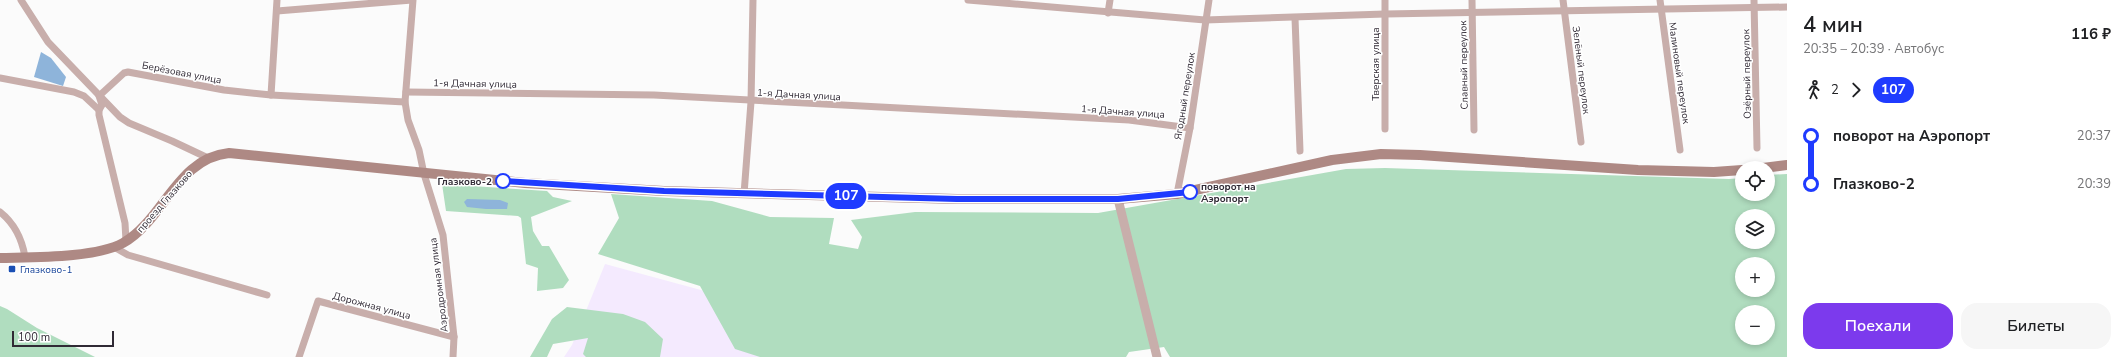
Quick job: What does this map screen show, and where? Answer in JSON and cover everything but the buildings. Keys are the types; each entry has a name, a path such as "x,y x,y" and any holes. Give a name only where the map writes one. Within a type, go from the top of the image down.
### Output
{"main road":[{"name":"проезд Глазково","path":"0,258 96,252 114,247 126,241 143,227 189,172 208,158 222,154 242,154 424,174 664,191 957,199 1118,199 1177,194 1327,161 1381,154 1420,154 1638,170 1714,172 1735,170"},
{"path":"1775,166 1787,165"}],"street":[{"path":"22,0 48,42 99,96 129,123 208,158"},
{"path":"271,95 277,0"},
{"path":"277,11 412,0"},
{"name":"Аэродромная улица","path":"412,0 405,102 408,120 419,150 424,174 444,235 454,337 453,357"},
{"path":"744,194 751,102 753,0"},
{"path":"968,0 1020,2 1108,13 1205,20 1385,14 1787,7"},
{"path":"1108,13 1110,0"},
{"name":"Ягодный переулок","path":"1177,194 1190,128 1209,0"},
{"name":"Тверская улица","path":"1385,0 1385,129"},
{"name":"Славный переулок","path":"1472,0 1474,130"},
{"name":"Зелёный переулок","path":"1563,0 1581,142"},
{"name":"Малиновый переулок","path":"1660,0 1680,150"},
{"name":"Озёрный переулок","path":"1754,0 1757,148"},
{"path":"1295,18 1300,151"},
{"name":"Берёзовая улица","path":"99,96 124,73 128,72 224,90 271,95 405,102"},
{"path":"0,78 74,92 84,96 99,110"},
{"name":"1-я Дачная улица","path":"406,92 654,95 751,102 1129,120 1190,128"},
{"path":"99,96 102,105 99,110 99,116 125,224 126,241"},
{"path":"1118,199 1157,357"},
{"path":"0,212 9,220 22,244 25,257"},
{"path":"114,247 128,255 267,295"},
{"name":"Дорожная улица","path":"299,357 318,301 454,337"}],"shaded area":[{"path":"605,264 760,306 992,357 564,357 572,345"}],"green space":[{"path":"1385,168 1735,179 1735,201 1775,201 1775,175 1787,174 1787,357 1170,357 1164,347 1129,352 1126,357 760,357 735,349 700,286 598,254 619,218 611,194 712,201 770,217 834,218 829,244 858,249 862,237 851,220 915,212 1098,213 1346,169"},
{"path":"442,184 547,191 553,197 572,201 531,217 533,231 542,246 549,246 569,280 563,288 537,291 538,268 526,264 521,218 518,216 446,211"},
{"path":"0,306 37,328 95,357 0,357"},
{"path":"567,307 623,314 645,322 663,339 660,357 586,357 583,354 588,338 553,344 547,357 530,357 552,319"}],"water":[{"path":"41,52 51,58 66,77 63,86 34,77"},
{"path":"467,199 500,200 508,203 507,209 467,207 464,202"}],"bus line":[{"name":"107","path":"503,181 664,191 957,199 1118,199 1190,192"}],"place":[{"name":"Глазково-2","path":"503,181"},
{"name":"поворот на Аэропорт","path":"1190,192"},
{"name":"Глазково-1","path":"12,269"}]}
